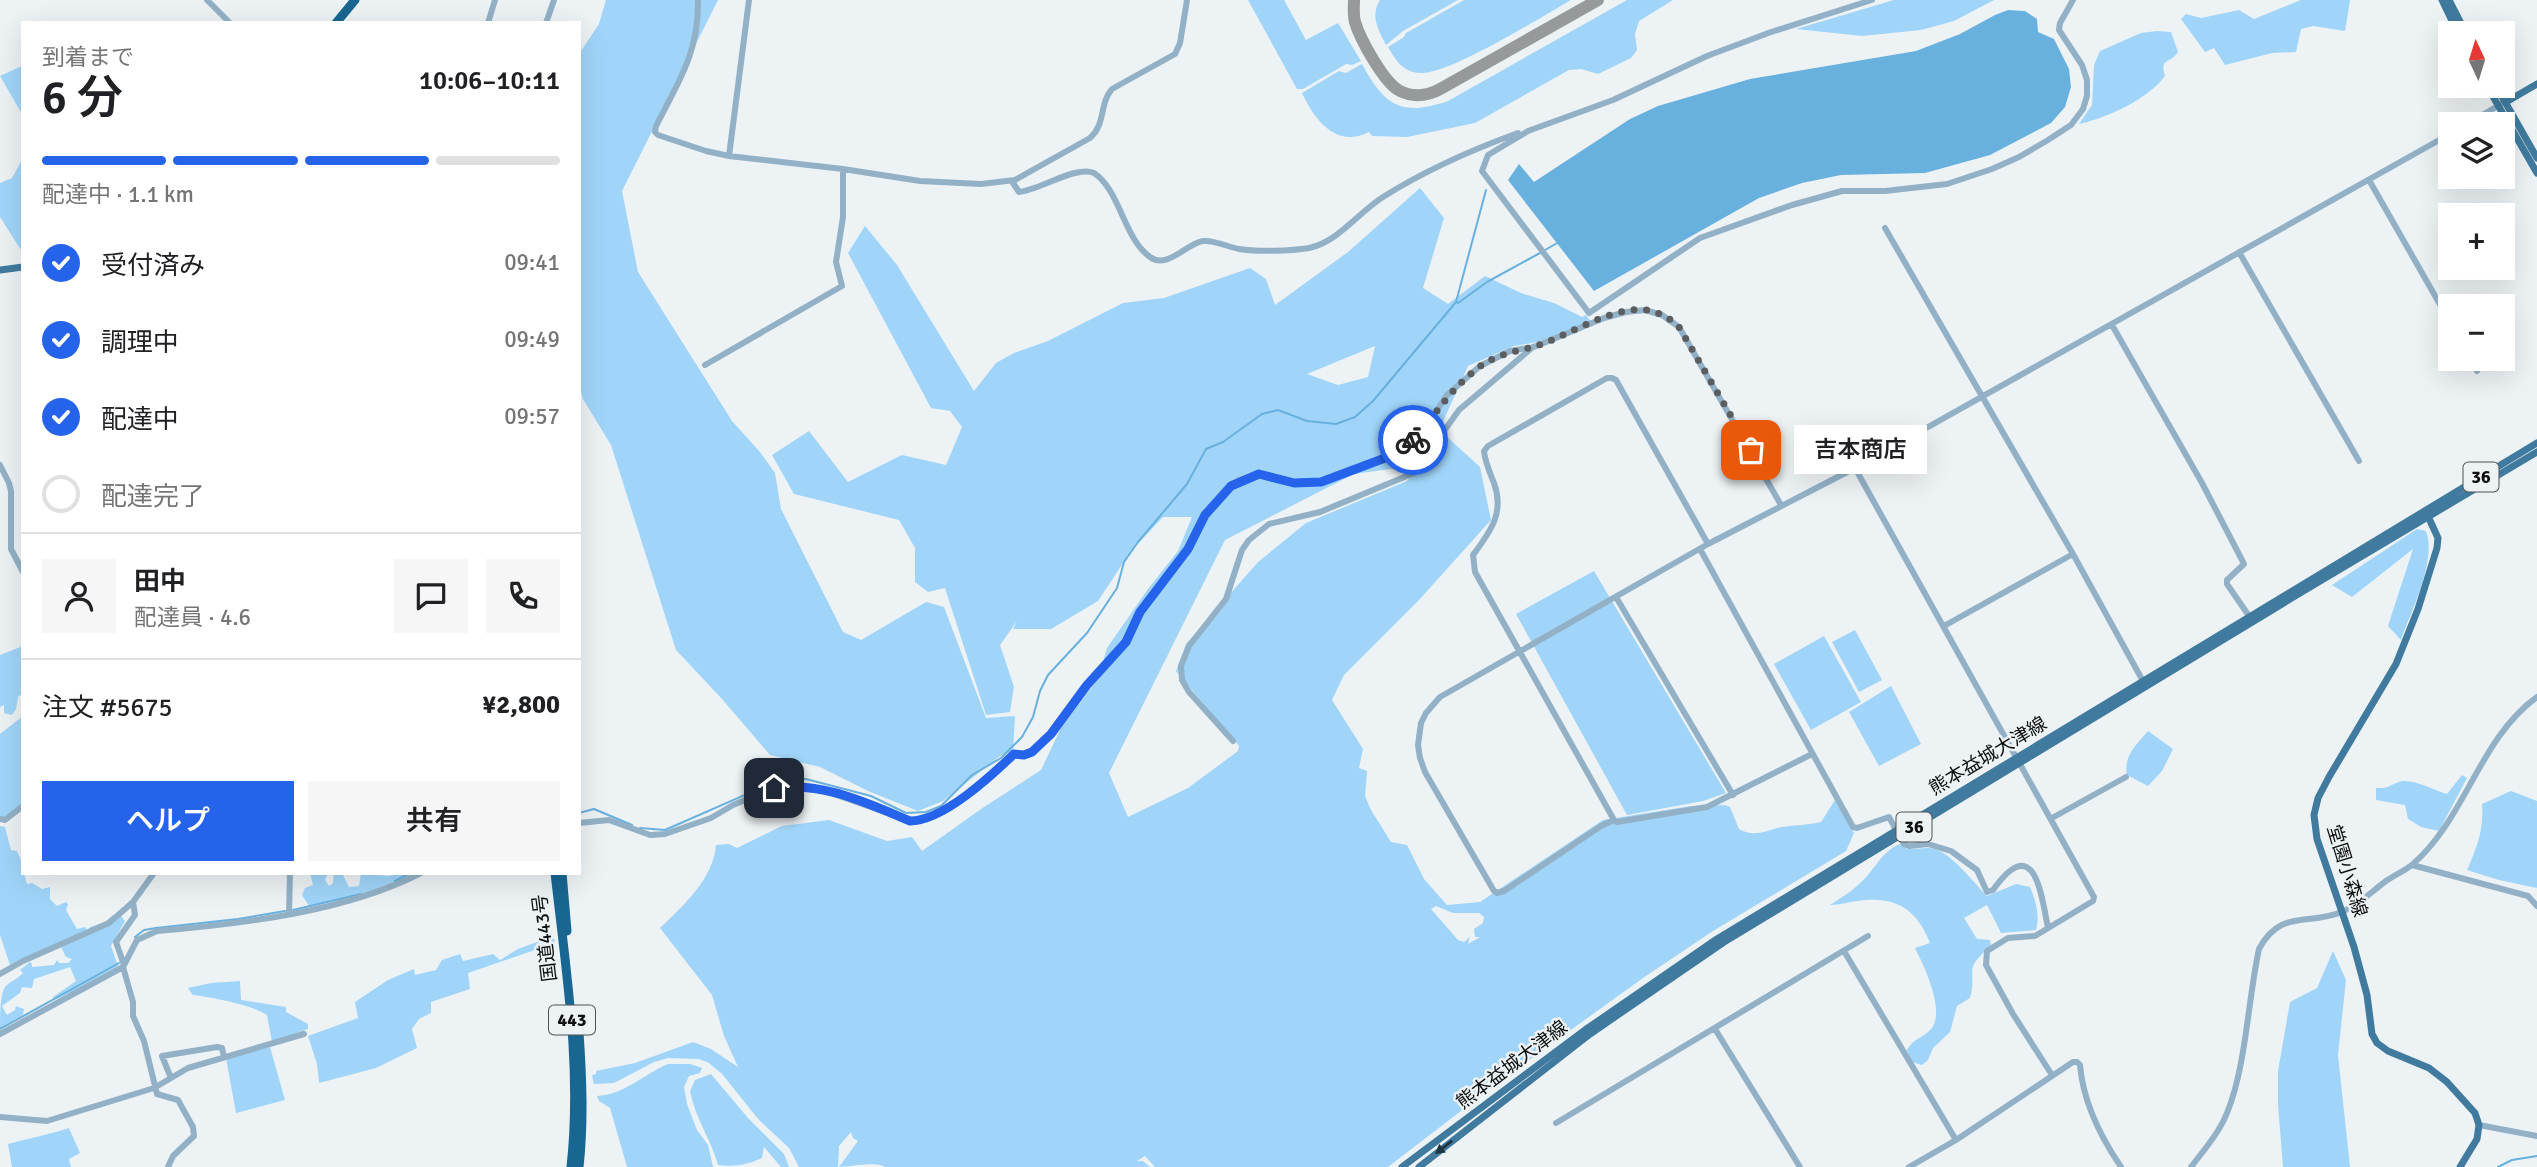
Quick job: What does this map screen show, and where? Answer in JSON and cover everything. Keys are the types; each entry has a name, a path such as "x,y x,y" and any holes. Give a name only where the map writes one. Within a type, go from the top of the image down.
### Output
{"highway":[{"path":"338,21 355,0"},
{"name":"国道443号","path":"555,875 573,1036 576,1092 571,1167"},
{"name":"国道443号","path":"562,875 583,1092 579,1167"}],"main road":[{"path":"2442,0 2452,21"},
{"path":"2449,0 2460,21"},
{"path":"2503,104 2537,84"},
{"path":"2498,98 2537,158"},
{"path":"2501,98 2537,173"},
{"path":"0,270 21,267"},
{"name":"熊本益城大津線","path":"1402,1167 1585,1030 1717,939 2145,686 2427,514 2537,443"},
{"name":"熊本益城大津線","path":"2145,686 2249,616 2537,452"},
{"name":"堂園小森線","path":"2427,514 2438,538 2418,609 2386,684 2329,777 2316,806 2315,815 2318,839 2367,995 2372,1034 2377,1043 2394,1055 2429,1068 2447,1082 2475,1113 2479,1125"},
{"name":"熊本益城大津線","path":"1419,1167 1590,1034 1724,942 2019,759"},
{"path":"2460,1167 2477,1139 2479,1125"}],"street":[{"path":"207,0 228,21"},
{"path":"489,21 495,0"},
{"path":"547,21 554,0"},
{"path":"698,0 698,24 694,45 655,132 658,135 729,156 957,185 1015,180 1090,138 1099,128 1106,99 1112,89 1175,54 1180,43 1187,0"},
{"path":"729,156 748,0"},
{"path":"1872,0 1707,55 1613,100 1528,131 1488,155 1481,168 1589,313 1700,238 1792,205 1842,191 1885,191 1947,184 1992,169 2048,140 2071,125 2083,109 2087,96 2087,80 2082,65 2059,30 2073,0"},
{"path":"1015,180 1013,183 1016,190 1023,192 1082,171 1094,173 1108,190 1141,248 1152,259 1159,260 1178,254 1196,242 1206,241 1241,249 1310,248 1333,237 1365,209 1430,170 1484,145 1613,100"},
{"path":"2489,112 2503,104"},
{"path":"1812,754 1707,807 1617,822 1614,820 1497,893 1429,778 1420,758 1419,745 1421,723 1440,697 1708,544 1855,468 2438,141"},
{"path":"705,365 842,286 836,262 844,217 843,169"},
{"path":"2369,180 2438,302"},
{"path":"1885,228 2073,554 2145,686"},
{"path":"2239,252 2359,461"},
{"path":"581,823 608,820 650,835 665,834 711,818 733,805 774,788 794,785 814,787 910,821 935,815 987,778 1014,754 1032,752 1051,734 1087,685 1126,642 1140,612 1188,549 1205,515 1231,486 1259,474 1294,483 1321,482 1393,455 1409,445 1428,424 1447,395 1480,366 1510,351 1534,347 1626,312 1645,310 1672,320 1687,338 1782,505"},
{"path":"2112,325 2203,483 2244,564 2227,580 2227,584 2249,616"},
{"path":"1233,741 1189,692 1182,680 1181,666 1189,646 1226,599 1242,550 1248,540 1269,524 1320,512 1414,472 1459,410 1534,347"},
{"path":"1614,820 1472,563 1473,555 1495,523 1499,509 1498,493 1484,451 1488,446 1612,378 1616,380 1708,544"},
{"path":"0,465 11,491 11,549 21,568"},
{"path":"1855,468 2094,897 2093,901 2035,936 2008,938 1987,951 1985,958 1986,965 2012,1014 2052,1075"},
{"path":"1700,549 1853,827 1891,818 1904,844 1928,844 1951,851 1977,870 1987,892 1993,890 2003,875 2017,867 2032,871 2037,880 2048,928"},
{"path":"1944,626 2073,554"},
{"path":"1616,597 1732,796"},
{"path":"2191,1167 2227,1113 2239,1068 2259,948 2267,933 2290,922 2324,918 2342,912 2360,903 2386,881 2412,865 2434,843 2508,723 2537,697"},
{"path":"2052,818 2126,777"},
{"path":"0,819 5,820 21,808"},
{"path":"2412,865 2528,896 2537,906"},
{"path":"0,974 109,923 133,902 153,875"},
{"path":"289,914 290,875"},
{"path":"0,1034 123,966 137,940 156,931 289,914 355,898 417,875"},
{"path":"133,902 135,915 116,943 133,1002 133,1016 150,1063 157,1094 178,1100 193,1127 194,1136 173,1156 167,1167"},
{"path":"1556,1123 1868,936"},
{"path":"1844,951 1956,1139"},
{"path":"1714,1029 1800,1167"},
{"path":"0,1117 47,1121 154,1088 188,1069 304,1034"},
{"path":"171,1078 162,1056 216,1046 222,1048 224,1057"},
{"path":"1909,1167 2052,1075 2077,1062 2080,1065 2085,1098 2121,1167"},
{"path":"2479,1125 2537,1136"}],"shaded area":[{"path":"606,0 718,0 622,191 638,272 732,421 775,473 781,509 843,632 861,640 926,602 944,607 986,718 1015,716 1013,751 1000,756 943,801 918,811 868,791 820,767 770,755 676,650 611,445 581,392 581,51 599,24"},
{"path":"1248,0 1284,0 1306,40 1338,23 1361,61 1352,65 1346,64 1303,89 1297,89"},
{"path":"1380,0 1458,0 1403,31 1386,45 1375,17"},
{"path":"1464,0 1571,0 1495,44 1451,65 1420,73 1401,65 1388,47 1406,33"},
{"path":"1627,0 1673,0 1639,21 1635,34 1637,50 1631,58 1598,74 1581,69 1569,70 1475,123 1407,137 1372,136 1369,132 1346,137 1336,134 1320,121 1302,93 1339,71 1346,73 1362,64 1379,90 1396,104 1418,108 1432,106 1448,101"},
{"path":"1894,0 1994,0 1954,21 1921,30 1862,36 1796,29"},
{"path":"2301,0 2350,0 2345,31 2313,26 2301,29 2296,52 2272,53 2225,65 2214,48 2205,52 2181,19 2186,14 2201,18 2239,10 2254,19"},
{"path":"2008,10 2025,11 2037,19 2038,32 2054,39 2069,69 2071,87 2065,107 2051,123 1990,155 1925,173 1841,175 1802,183 1759,198 1594,291 1508,180 1519,164 1534,182 1630,119 1658,106 1750,79 1916,51 1960,34"},
{"path":"2171,32 2178,52 2165,63 2165,76 2138,100 2102,117 2079,124 2092,105 2094,65 2100,51 2141,33"},
{"path":"21,66 21,112 0,76"},
{"path":"21,162 21,250 0,217 0,183 12,178"},
{"path":"1420,188 1444,218 1423,288 1448,304 1485,276 1582,317 1586,315 1591,322 1538,342 1514,346 1468,366 1441,426 1405,467 1354,474 1225,540 1109,773 1128,817 1188,788 1238,751 1239,746 1176,671 1186,644 1258,562 1306,523 1407,481 1446,436 1480,467 1491,520 1419,600 1344,675 1332,700 1363,749 1359,768 1367,771 1365,796 1371,810 1391,842 1407,845 1424,879 1447,905 1480,902 1603,820 1691,806 1730,807 1739,829 1755,833 1821,822 1835,800 1854,833 1846,851 1713,931 1643,978 1500,1081 1388,1167 1155,1167 1145,1156 1137,1161 1143,1161 1150,1167 885,1167 869,1164 839,1167 858,1141 853,1138 851,1132 839,1146 838,1167 799,1167 789,1148 759,1120 722,1074 709,1063 699,1059 668,1058 654,1062 614,1083 594,1084 592,1075 596,1074 596,1071 635,1063 693,1042 711,1049 738,1067 724,1036 712,995 660,928 696,891 709,869 716,845 729,844 737,848 782,826 829,820 887,841 912,837 922,851 1041,770 1061,728 1098,679 1107,648 1178,551 1192,517 1163,517 1131,551 1098,601 1051,629 1013,629 1017,621 1000,645 1014,687 1010,712 986,715 945,588 928,592 915,582 915,548 899,520 794,494 772,455 809,431 848,482 902,455 946,465 962,427 950,411 931,408 848,253 865,226 897,265 974,391 996,363 1014,353 1048,341 1123,303 1164,298 1250,268 1266,279 1275,305 1348,252","holes":["1375,346 1368,377 1338,385 1307,374","1436,906 1453,913 1479,913 1484,917 1483,923 1474,929 1475,937 1480,937 1468,944 1470,937 1464,942 1458,940 1431,909"]},
{"path":"2417,529 2426,531 2426,571 2401,640 2388,626 2413,549 2352,597 2332,585"},
{"path":"1594,571 1726,793 1703,801 1627,815 1516,614"},
{"path":"1855,630 1882,680 1859,692 1832,642"},
{"path":"1824,636 1861,702 1811,730 1774,664"},
{"path":"21,647 21,695 12,715 4,713 4,705 0,707 0,655"},
{"path":"1891,686 1921,744 1879,766 1849,712"},
{"path":"21,718 21,806 6,817 0,817 0,734"},
{"path":"2148,731 2173,749 2162,771 2148,786 2127,775 2126,768 2132,751"},
{"path":"2462,775 2467,778 2439,831 2421,827 2408,819 2405,805 2376,800 2376,788 2385,788 2403,781 2447,794"},
{"path":"2511,791 2537,801 2537,888 2467,870 2479,838 2482,804"},
{"path":"0,826 5,827 11,850 17,851 21,861 21,875 25,875 27,884 32,883 42,889 50,887 50,899 57,906 66,902 68,904 66,910 77,929 85,927 88,931 90,927 105,922 113,915 120,915 125,921 111,946 118,966 54,1000 53,997 76,981 70,967 34,979 32,988 22,987 20,993 2,1006 7,1015 15,1010 16,1006 24,1009 23,1015 0,1028 3,991 23,973 20,970 30,962 32,967 54,965 57,960 59,963 68,963 72,959 66,957 61,947 49,948 10,965 0,935"},
{"path":"1900,844 1907,849 1936,849 1960,867 1987,896 2016,884 2030,887 2036,903 2036,930 2001,933 1987,905 1964,918 1977,939 1990,940 1991,946 1973,966 1970,998 1957,1006 1950,1032 1933,1048 1928,1060 1922,1065 1912,1062 1907,1050 1932,1028 1935,1020 1932,988 1915,948 1930,943 1925,931 1903,907 1883,900 1830,905 1850,892 1885,854"},
{"path":"310,875 327,875 325,880 329,886 333,883 334,875 343,875 349,887 359,886 361,875 411,875 377,889 309,906 302,895 305,888 313,885"},
{"path":"553,936 555,943 468,973 470,989 431,1002 431,1013 419,1019 412,1029 417,1048 376,1068 319,1083 317,1064 308,1036 358,1018 355,1002 388,980 414,969 415,975 436,970 442,960 460,954 463,961 493,954 500,960 518,949"},
{"path":"2333,951 2346,980 2338,1055 2350,1167 2283,1167 2278,1071 2290,1002 2317,988"},
{"path":"240,981 241,1000 286,1007 286,1012 308,1024 308,1029 272,1042 267,1015 242,1005 193,995 188,988"},
{"path":"270,1047 285,1100 236,1113 226,1058"},
{"path":"668,1064 690,1064 702,1068 700,1073 689,1076 684,1087 687,1104 697,1130 708,1145 713,1167 627,1167 610,1108 599,1101 597,1096 625,1088"},
{"path":"711,1074 748,1118 784,1154 789,1167 781,1167 764,1147 762,1158 741,1165 718,1165 690,1091 695,1080"},
{"path":"69,1128 80,1153 69,1159 71,1167 12,1167 8,1144"}],"waterway":[{"path":"640,828 665,830 772,783 789,779 806,779 871,796 906,813 926,812 941,806 972,775 1001,758 1022,737 1033,717 1040,691 1048,675 1087,633 1117,588 1124,562 1187,484 1206,449 1223,442 1262,414 1278,410 1307,421 1336,424 1355,417 1373,401 1456,302 1486,190"},
{"path":"1545,250 1559,242"},
{"path":"1456,302 1540,253"},
{"path":"581,812 594,809 632,825"},
{"path":"395,881 406,875"},
{"path":"293,910 361,894"},
{"path":"135,937 144,930 285,911"},
{"path":"0,1029 119,963"},
{"path":"2498,1167 2512,1160 2537,1156"}],"taxiway":[{"path":"1354,0 1355,22 1373,60 1400,91 1416,95 1432,93 1442,88 1598,0"}],"way so far":[{"path":"1413,440 1428,424 1447,395 1480,366 1510,351 1534,347 1604,318 1645,310 1672,320 1679,327 1751,450"}],"place":[{"name":"吉本商店","path":"1751,450"}],"route":[{"path":"774,788 794,785 814,787 910,821 918,821 943,811 1014,754 1032,752 1051,734 1087,685 1126,642 1140,612 1188,549 1205,515 1231,486 1259,474 1294,483 1321,482 1393,455 1413,440"}]}
